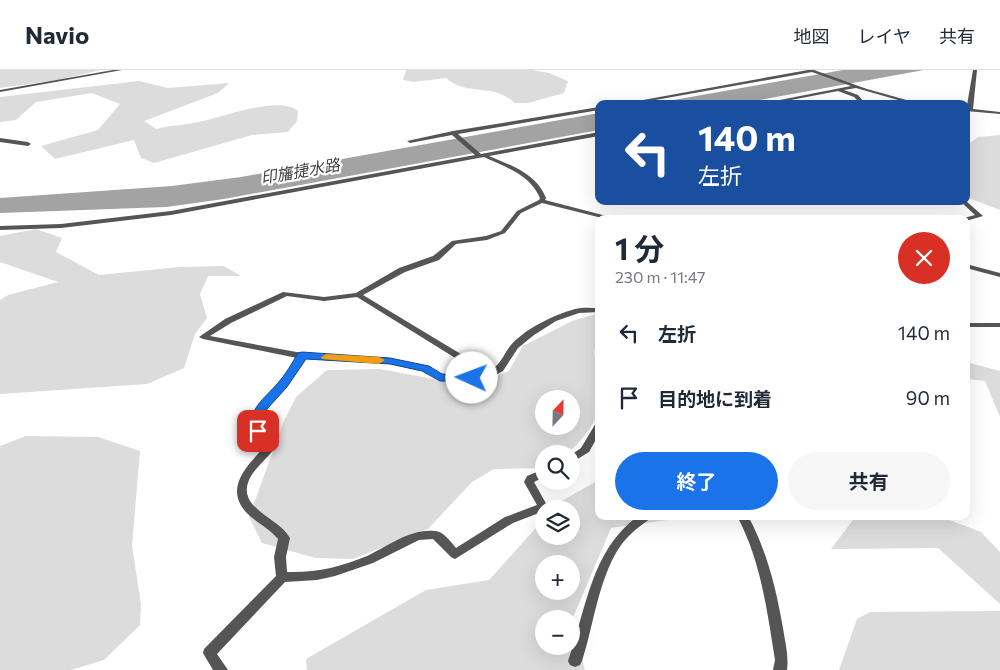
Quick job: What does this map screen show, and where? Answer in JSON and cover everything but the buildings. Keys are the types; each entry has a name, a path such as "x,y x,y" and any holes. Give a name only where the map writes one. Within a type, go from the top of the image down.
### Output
{"street":[{"path":"0,91 120,70"},
{"path":"970,100 975,70"},
{"path":"645,100 813,71 854,86 905,100"},
{"path":"783,100 854,86"},
{"path":"838,90 856,96 860,100"},
{"path":"410,141 455,135 595,109"},
{"path":"970,110 1000,113"},
{"path":"455,135 481,155 529,178 541,188 543,198 541,201"},
{"path":"0,228 61,226 171,214 595,135"},
{"path":"0,140 28,144"},
{"path":"595,310 568,313 553,319 515,346 500,369 489,375 472,378 440,378 425,368 390,361 302,356 203,337 236,317 286,294 324,299 358,296 402,270 436,258 454,242 487,238 503,232 519,212 541,201 599,215"},
{"path":"968,205 980,216 970,219"},
{"path":"970,267 1000,276"},
{"path":"358,296 489,375"},
{"path":"970,326 1000,325"},
{"path":"282,577 280,557 284,538 247,506 240,492 244,476 271,446 270,442 258,431 258,416 261,408 283,385 302,356"},
{"path":"580,454 585,450 595,432"},
{"path":"221,670 209,653 282,577 308,577 365,562 417,536 436,535 454,554 503,524 543,507 529,482 535,478"},
{"path":"575,661 584,637 599,578 612,548 627,529 640,520"},
{"path":"744,520 753,534 765,572 782,660 780,670"}],"shaded area":[{"path":"0,70 101,70 58,80 0,88"},
{"path":"406,70 532,70 549,73 568,81 564,93 528,103 515,103 498,93 463,87 454,84 446,78 414,82 403,80"},
{"path":"139,81 168,88 229,83 218,93 144,121 156,129 199,122 264,106 277,105 298,111 297,121 288,132 252,135 154,163 141,158 134,140 55,159 41,146 98,130 120,104 92,93 36,102 16,120 0,122 0,97"},
{"path":"1000,135 1000,210 970,199 970,143 978,137"},
{"path":"36,229 62,238 56,252 99,275 180,267 224,266 241,276 208,276 200,294 207,318 195,334 184,368 147,384 0,394 0,300 8,295 58,282 0,262 0,236"},
{"path":"595,314 595,418 590,428 576,445 535,445 535,468 494,469 472,482 428,529 353,559 316,558 262,543 249,517 284,421 296,397 327,370 380,369 471,386 509,371 523,346 572,321"},
{"path":"970,363 1000,371 1000,417 985,381 970,379"},
{"path":"26,436 98,437 140,451 132,546 141,604 140,625 104,660 71,670 0,670 0,446"},
{"path":"595,482 595,520 667,520 611,528 576,610 535,610 535,655 580,655 580,651 585,670 307,670 306,659 426,590 489,580 535,529 535,545 580,545 580,500 563,500"},
{"path":"853,520 950,520 981,532 1000,552 1000,604 938,548 831,549"},
{"path":"1000,611 1000,670 839,670 857,619 870,612"}],"water":[{"path":"843,70 924,70 760,100 674,100"},
{"name":"印旛捷水路","path":"595,114 595,131 224,199 166,207 0,213 0,198 172,186 241,177"}],"slow traffic":[{"path":"326,357 379,360"}],"route":[{"path":"258,431 258,416 261,408 283,385 302,356 390,361 425,368 440,378 472,378"}]}
